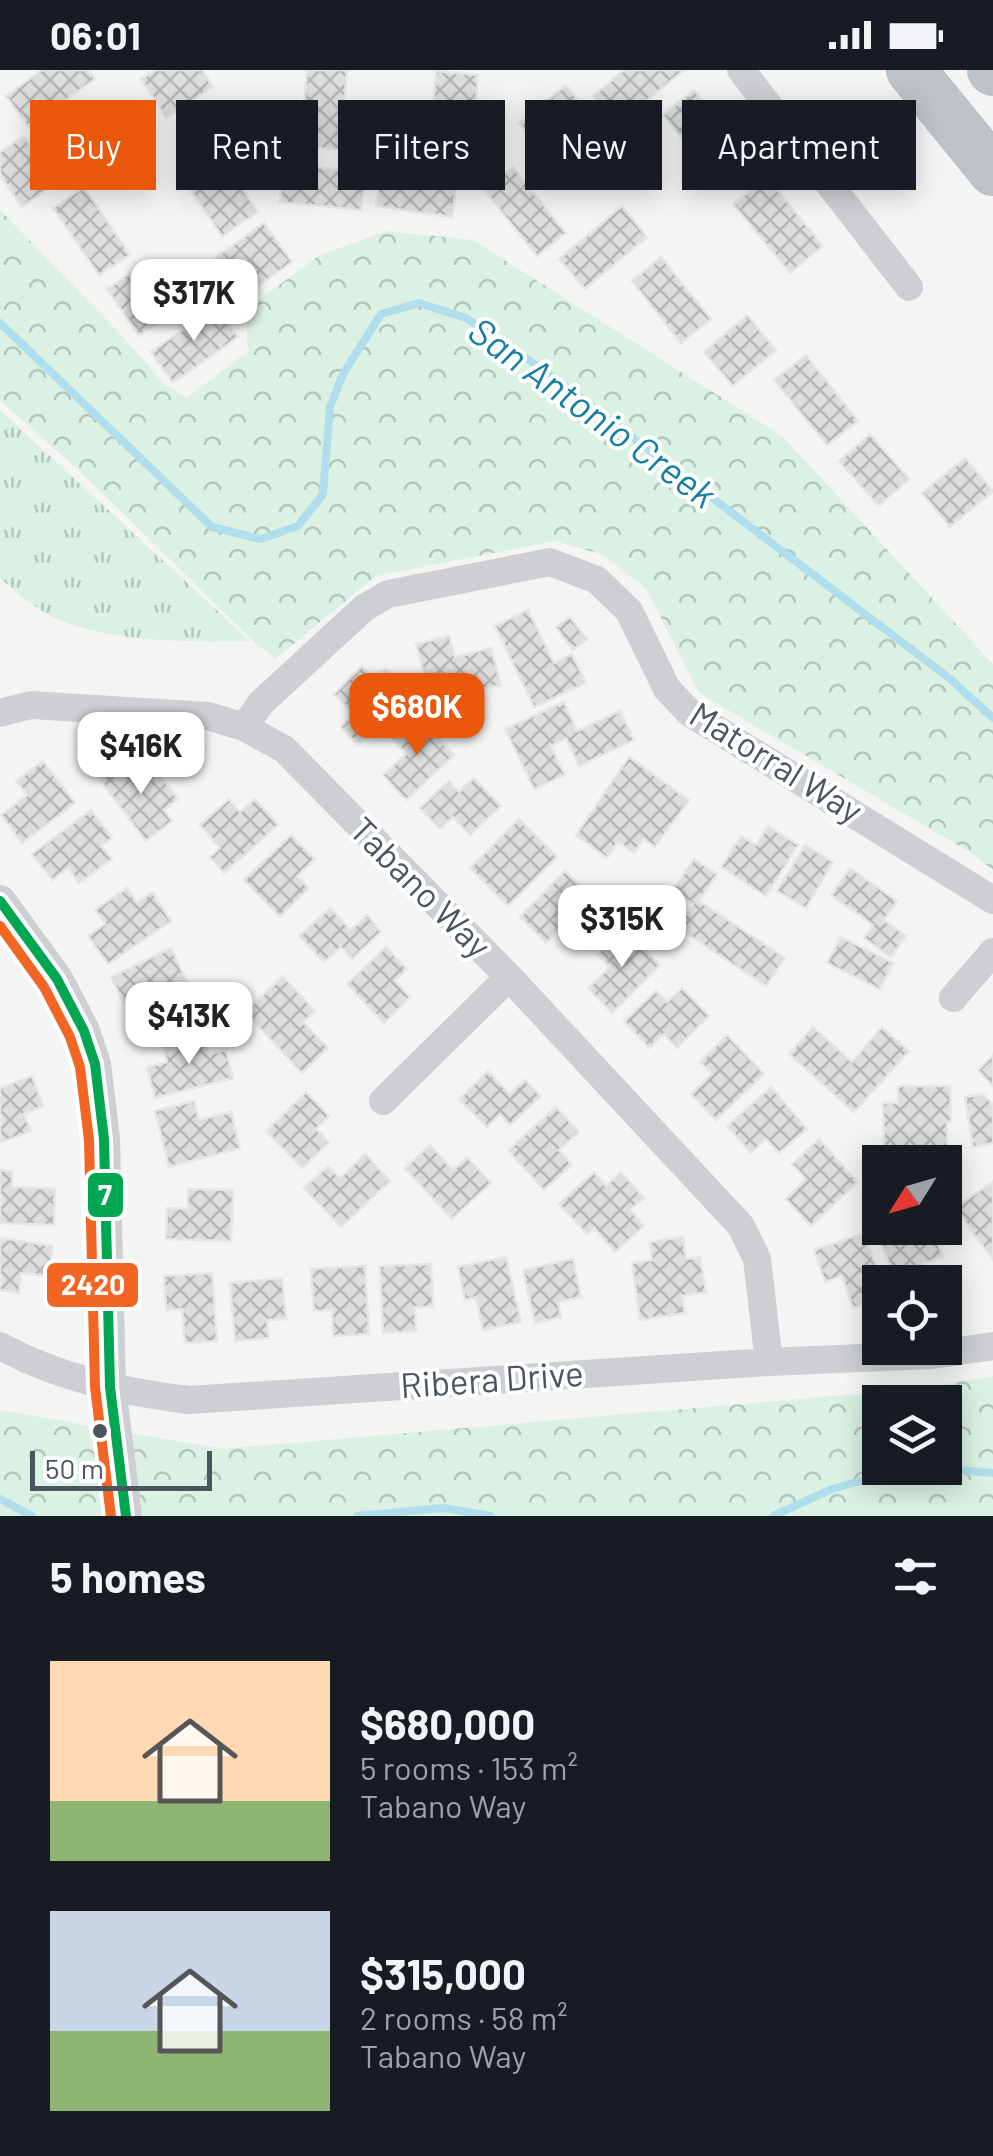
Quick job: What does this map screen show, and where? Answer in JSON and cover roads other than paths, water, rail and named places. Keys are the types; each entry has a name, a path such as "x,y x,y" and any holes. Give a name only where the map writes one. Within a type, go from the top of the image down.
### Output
{"highway":[{"path":"911,70 993,171"}],"street":[{"path":"741,70 909,287"},
{"name":"Matorral Way","path":"244,727 261,703 350,620 388,594 550,562 596,580 630,610 667,689 690,713 993,900"},
{"name":"Tabano Way","path":"0,713 31,705 208,716 244,727 284,749 508,977 740,1226 757,1259 769,1362"},
{"path":"0,901 58,978 95,1064 104,1139 110,1387 126,1516"},
{"path":"953,998 993,952"},
{"path":"383,1101 508,977"},
{"name":"Ribera Drive","path":"0,1346 28,1361 110,1387 189,1400 932,1355 993,1346"}],"waterway":[{"name":"San Antonio Creek","path":"0,323 212,527 261,539 298,526 323,494 330,407 343,374 381,314 419,303 466,318 548,373 949,678 993,718"},
{"path":"962,1470 993,1473"},
{"path":"773,1516 832,1489 862,1480"},
{"path":"0,1499 32,1516"},
{"path":"357,1516 443,1508 491,1516"}]}
